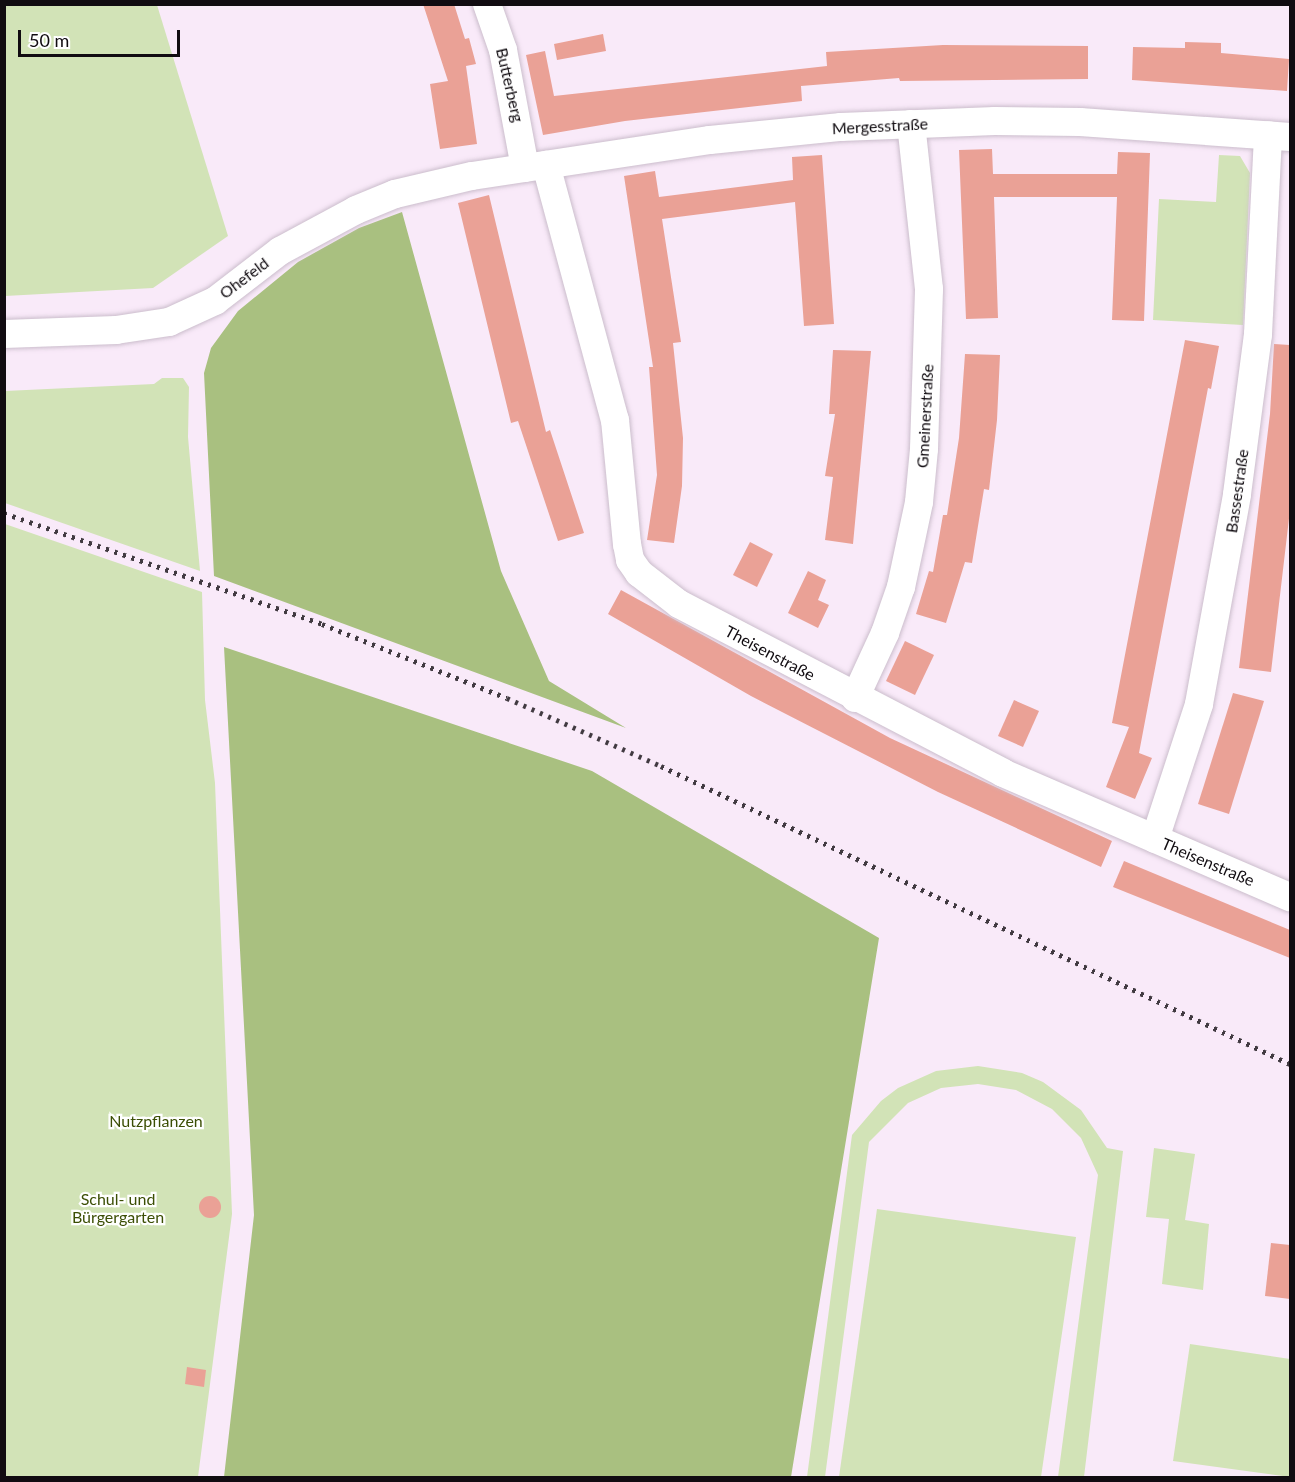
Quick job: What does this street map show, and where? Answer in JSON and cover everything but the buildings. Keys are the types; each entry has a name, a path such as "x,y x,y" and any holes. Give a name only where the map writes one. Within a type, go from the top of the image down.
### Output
{"street":[{"name":"Butterberg","path":"487,4 503,50 535,166"},
{"name":"Mergesstraße","path":"472,176 710,140 910,124 1080,122 1279,136"},
{"name":"Gmeinerstraße","path":"855,698 901,587 919,502 924,449 929,289 910,124"},
{"name":"Bassestraße","path":"1155,839 1199,704 1237,494 1258,334 1279,136"},
{"name":"Theisenstraße","path":"535,166 615,420 630,560 639,573 679,604 855,698 1003,773 1290,897"},
{"name":"Ohefeld","path":"4,334 116,330 169,322 214,301 280,251 356,210 395,194 472,176"}],"green space":[{"path":"5,4 157,5 228,236 153,288 5,296"},
{"path":"1219,155 1240,156 1250,173 1243,325 1153,320 1159,199 1216,202"},
{"path":"402,212 501,571 549,681 626,728 214,576 204,373 211,348 238,311 298,262 359,228"},
{"path":"162,378 183,378 189,387 188,437 200,571 5,503 5,391 154,384"},
{"path":"5,524 202,592 205,700 215,783 232,1214 198,1477 5,1478"},
{"path":"224,647 592,771 879,938 791,1477 224,1477 254,1215"},
{"path":"978,1066 1022,1073 1043,1082 1081,1110 1107,1148 1123,1151 1084,1477 1058,1477 1098,1175 1081,1138 1052,1109 1016,1090 978,1084 941,1088 908,1103 869,1142 825,1477 807,1477 852,1135 881,1101 898,1088 936,1071"},
{"path":"1154,1148 1195,1154 1185,1220 1209,1224 1203,1290 1162,1284 1169,1219 1146,1217"},
{"path":"877,1209 1076,1237 1041,1477 839,1477"},
{"path":"1190,1344 1290,1359 1290,1477 1173,1461"}],"railway":[{"path":"4,513 322,624 507,698 661,766 1290,1064"}],"park label":[{"name":"Nutzpflanzen","path":"156,1121"},
{"name":"Schul- und Bürgergarten","path":"118,1208"}]}
